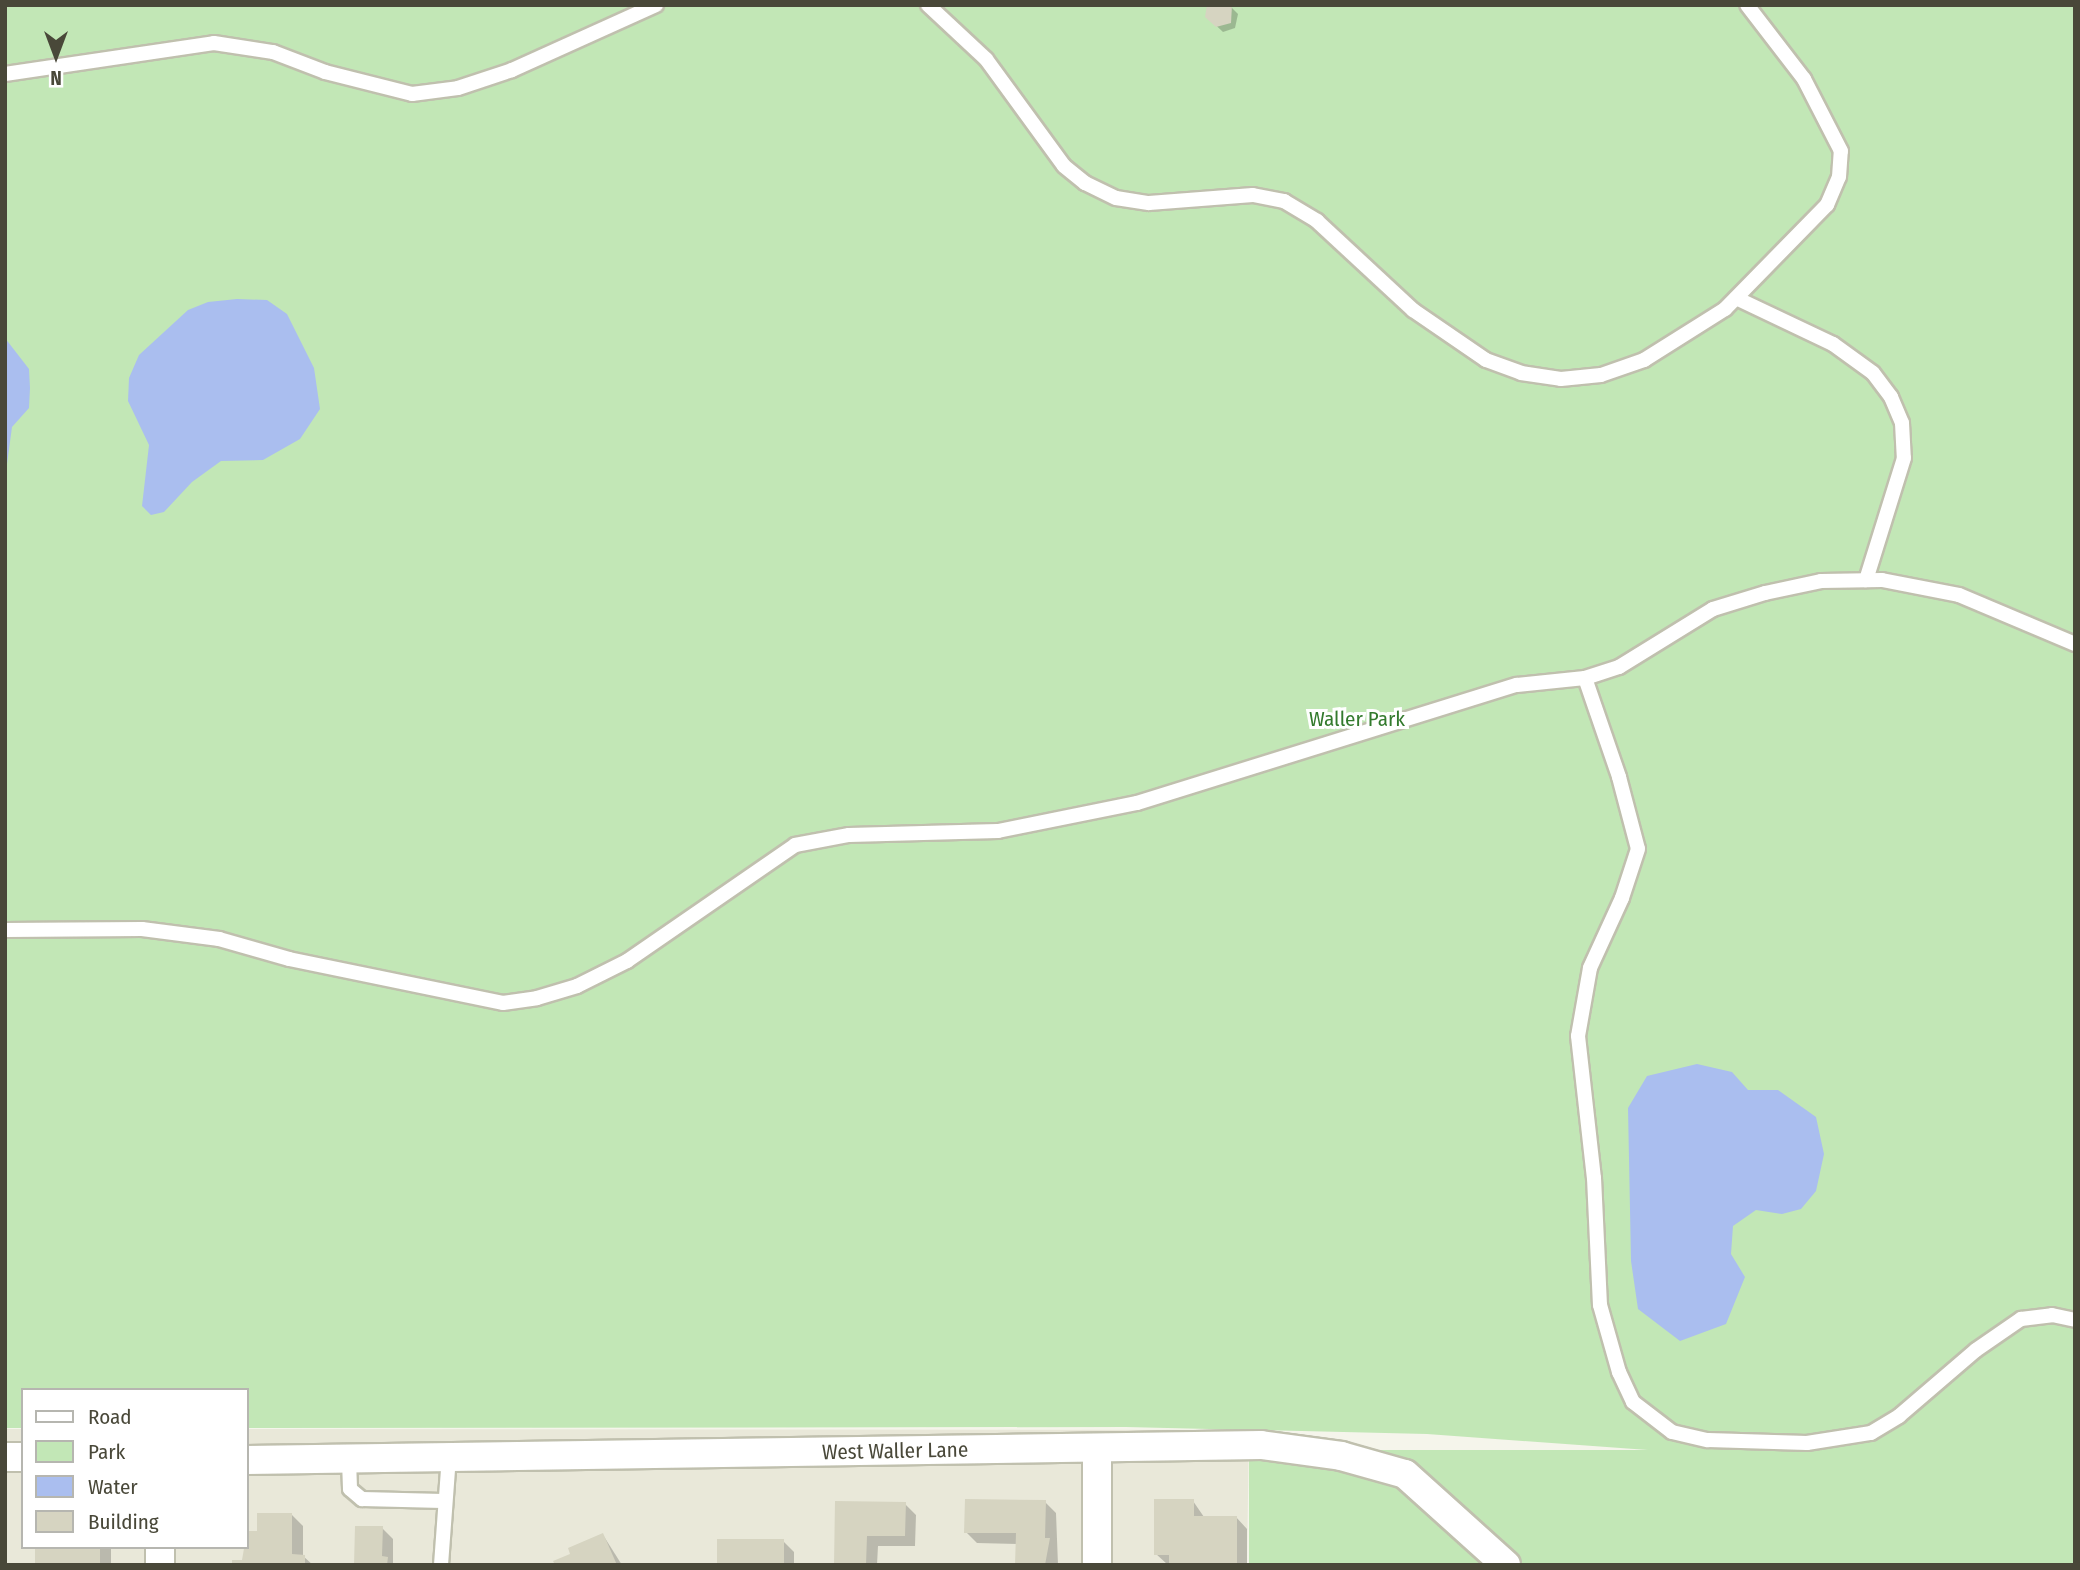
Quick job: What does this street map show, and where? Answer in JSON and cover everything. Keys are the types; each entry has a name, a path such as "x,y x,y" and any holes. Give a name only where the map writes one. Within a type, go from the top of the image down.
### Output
{"street":[{"name":"West Waller Lane","path":"248,1460 1261,1445 1341,1456 1405,1474 1506,1565"},
{"path":"1097,1448 1097,1565"}],"lane":[{"path":"5,74 214,43 273,52 325,72 412,94 458,88 512,70 656,5"},
{"path":"928,5 986,59 1064,166 1085,183 1116,198 1149,203 1241,195 1284,201 1317,221 1413,310 1486,360 1521,373 1561,379 1601,375 1644,360 1736,298 1827,205 1839,177 1841,151 1804,79 1747,5"},
{"path":"1736,298 1833,344 1873,373 1892,397 1902,423 1904,457 1866,580"},
{"path":"5,930 142,929 219,939 289,959 503,1003 537,998 577,986 626,961 795,845 849,835 998,831 1085,814 1255,769 1379,725 1517,685 1585,678 1656,648 1713,609 1821,581 1866,580 1959,595 2075,644"},
{"path":"1585,678 1616,766 1638,849 1622,898 1590,968 1578,1036 1594,1178 1600,1305 1619,1372 1633,1402 1672,1432 1708,1440 1807,1443 1871,1433 1899,1416 1976,1350 2021,1319 2052,1315 2075,1320"},
{"path":"441,1565 443,1501 449,1457"},
{"path":"349,1460 350,1489 362,1499 443,1501"}],"shaded area":[{"path":"5,1429 21,1429 21,1549 248,1549 248,1429 1249,1430 1247,1565 5,1565"}],"green space":[{"name":"Waller Park","path":"5,5 2075,5 2075,1452 1648,1450 1427,1434 1126,1427 248,1428 248,1388 21,1388 21,1428 5,1428"},
{"path":"1249,1450 2075,1450 2075,1565 1249,1565"}],"water":[{"path":"267,300 287,314 314,368 320,409 300,439 263,460 221,461 192,482 164,512 151,515 142,506 149,445 128,401 129,378 139,355 188,310 208,302"},
{"path":"5,338 29,369 30,388 29,408 12,427 5,479"},
{"path":"1697,1064 1732,1072 1748,1090 1778,1090 1816,1117 1824,1154 1816,1191 1801,1209 1782,1214 1756,1210 1733,1226 1731,1254 1745,1277 1726,1324 1680,1341 1638,1309 1631,1261 1628,1108 1647,1076"}],"building":[{"path":"1207,5 1232,5 1231,23 1216,27 1205,17"},
{"path":"965,1499 1046,1500 1045,1538 1050,1538 1045,1565 1015,1565 1016,1533 964,1533"},
{"path":"1154,1499 1194,1499 1194,1516 1237,1516 1237,1565 1169,1565 1169,1555 1154,1555"},
{"path":"835,1501 906,1502 905,1536 867,1536 866,1565 834,1565"},
{"path":"257,1513 292,1513 292,1554 305,1555 305,1565 232,1565 232,1560 242,1560 244,1549 248,1549 248,1531 257,1531"},
{"path":"355,1526 383,1526 382,1556 388,1557 387,1565 354,1565"},
{"path":"603,1533 617,1565 555,1565 553,1561 570,1554 568,1548"},
{"path":"717,1539 784,1539 784,1565 717,1565"},
{"path":"35,1549 100,1549 100,1565 35,1565"}]}
